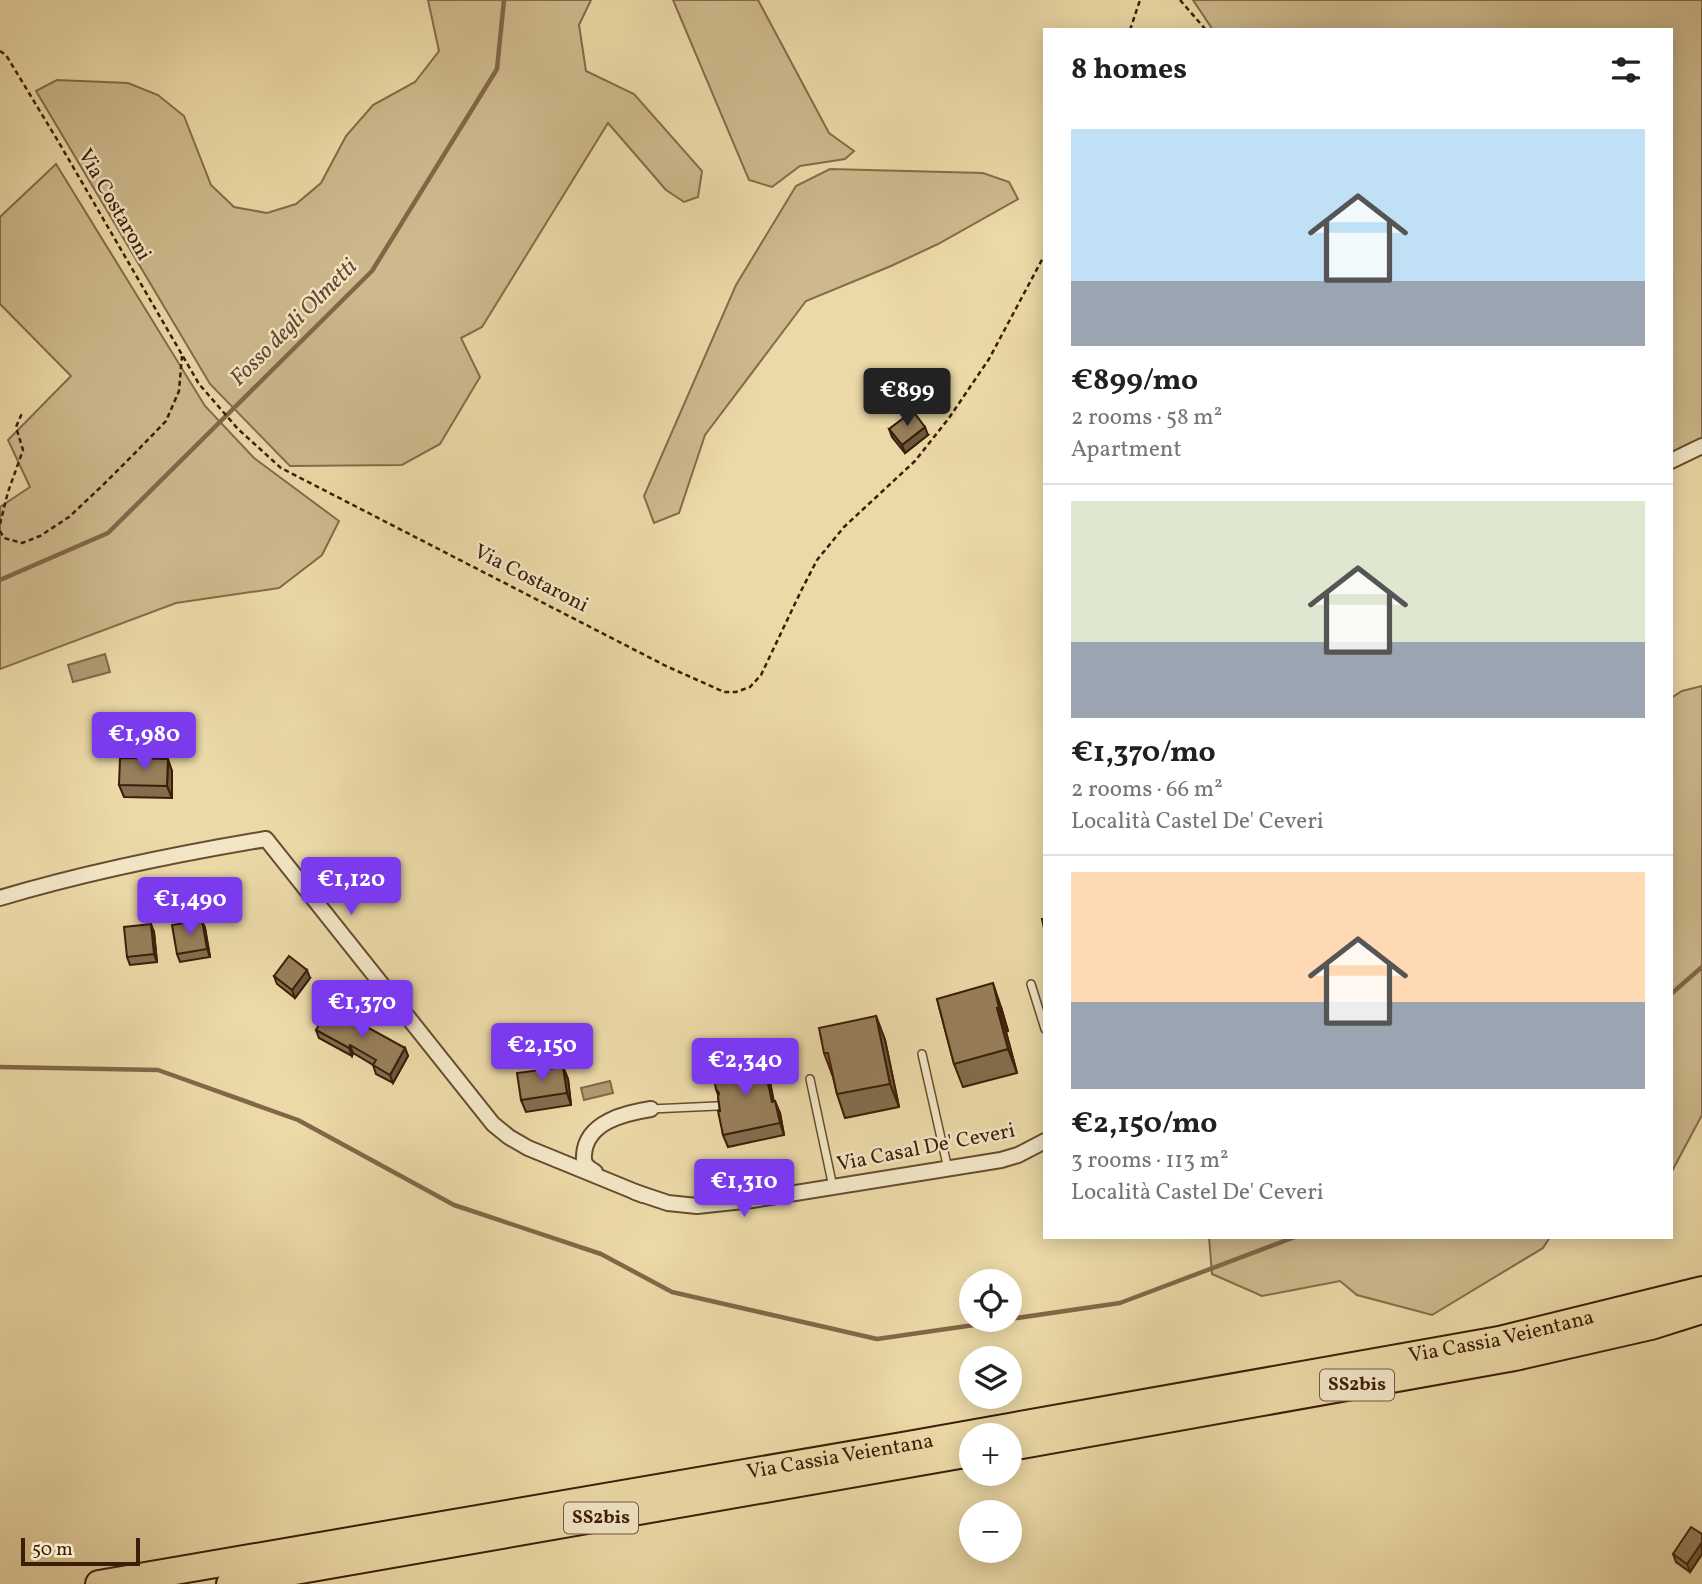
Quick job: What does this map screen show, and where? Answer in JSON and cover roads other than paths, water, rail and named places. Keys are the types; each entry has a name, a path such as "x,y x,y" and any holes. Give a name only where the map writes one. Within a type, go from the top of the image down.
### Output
{"highway":[{"name":"Via Cassia Veientana","path":"99,1584 908,1446 1500,1340 1702,1290"},
{"name":"Via Cassia Veientana","path":"1022,1445 1515,1357 1651,1326 1702,1310"},
{"name":"Via Cassia Veientana","path":"230,1584 959,1455"}],"street":[{"path":"1673,460 1702,446"},
{"path":"0,898 56,881 184,853 266,839 493,1124 528,1148 643,1195"},
{"name":"Via Casal De' Ceveri","path":"651,1110 608,1121 586,1143 586,1166 643,1195 668,1203 697,1206 752,1200 1000,1160 1018,1155 1043,1142"}],"lane":[{"path":"1031,985 1043,1023"},
{"path":"922,1054 948,1169"},
{"path":"810,1079 833,1187"},
{"path":"651,1110 717,1106"}],"waterway":[{"name":"Fosso degli Olmetti","path":"0,580 108,533 372,271 497,69 504,0"},
{"path":"1673,992 1702,967"},
{"path":"0,1067 158,1070 298,1120 454,1205 601,1254 672,1292 877,1339 959,1327"},
{"path":"1022,1317 1120,1303 1290,1239"}]}
